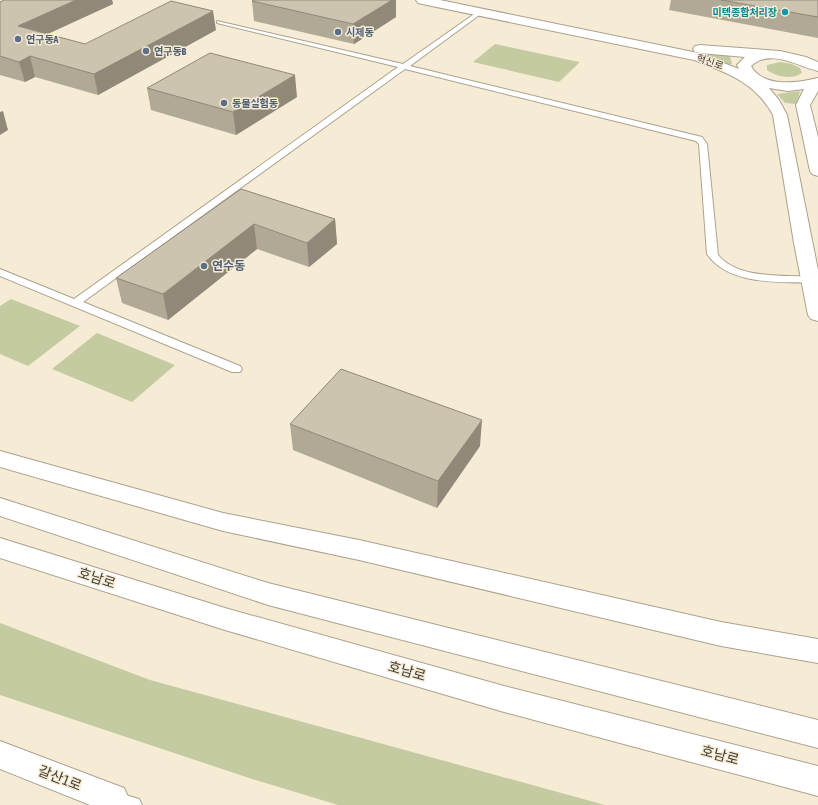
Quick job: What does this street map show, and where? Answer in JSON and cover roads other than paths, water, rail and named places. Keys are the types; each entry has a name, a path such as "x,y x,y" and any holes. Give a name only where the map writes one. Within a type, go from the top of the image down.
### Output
{"main road":[{"name":"혁신로","path":"422,0 698,57 753,79 789,87 817,83"},
{"name":"혁신로","path":"464,0 706,50 788,56 816,65"},
{"name":"혁신로","path":"766,55 747,60 744,64 745,71 775,102 780,114 814,280 818,315"},
{"name":"혁신로","path":"817,83 804,105 818,171"},
{"path":"0,459 223,522 367,552 721,634 818,651"},
{"path":"0,507 268,594 818,734"},
{"name":"호남로","path":"0,548 225,619 504,699 818,781"},
{"name":"갈산1로","path":"0,754 118,803"}],"lane":[{"path":"76,302 480,12"},
{"path":"219,22 688,135 699,139 704,144 712,254 723,265 736,272 756,276 814,280"},
{"path":"0,272 236,369"}],"place":[{"name":"미텍종합처리장","path":"785,12"},
{"name":"시제동","path":"338,32"},
{"name":"연구동A","path":"18,39"},
{"name":"연구동B","path":"146,51"},
{"name":"동물실험동","path":"224,103"},
{"name":"연수동","path":"204,266"}]}
